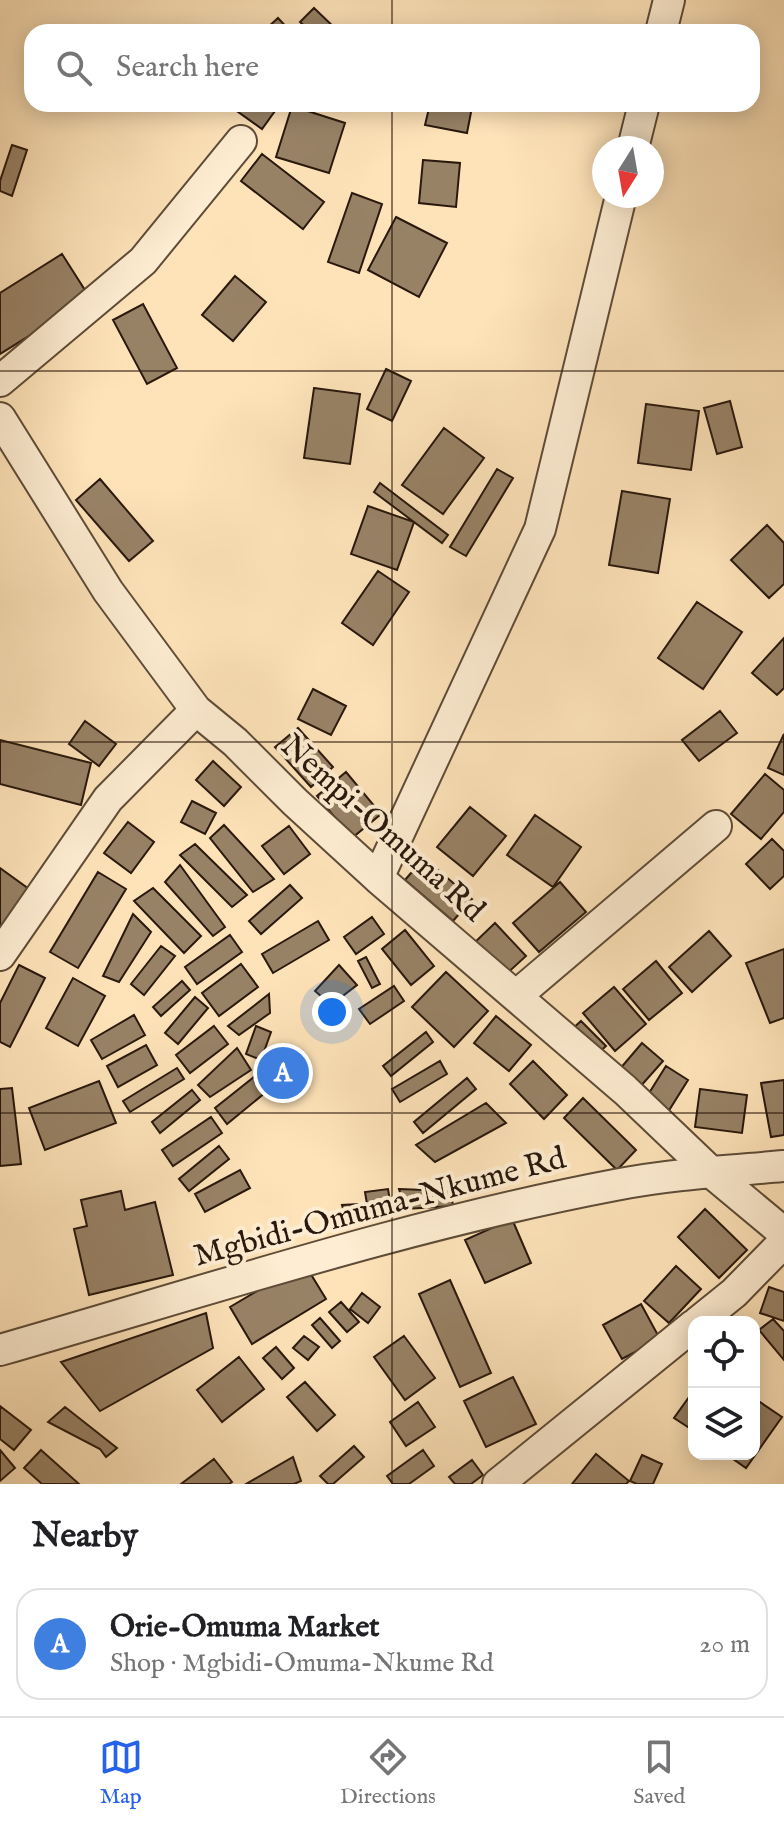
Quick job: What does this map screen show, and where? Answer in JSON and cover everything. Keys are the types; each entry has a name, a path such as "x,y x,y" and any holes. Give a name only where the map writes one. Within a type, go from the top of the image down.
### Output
{"street":[{"path":"663,24 669,0"},
{"path":"636,136 642,112"},
{"path":"0,381 143,261 241,141"},
{"path":"378,878 540,529 618,208"},
{"name":"Nempi-Omuma Rd","path":"0,418 108,591 196,710 235,742 378,878 625,1090 712,1173 784,1233"},
{"path":"0,955 108,799 196,710"},
{"path":"516,996 716,826"},
{"name":"Mgbidi-Omuma-Nkume Rd","path":"0,1350 322,1257 488,1214 617,1184 784,1166"},
{"path":"706,1316 734,1293 784,1242"},
{"path":"498,1484 688,1330"}],"building":[{"path":"314,8 331,24 302,24 300,22"},
{"path":"238,112 274,112 262,129"},
{"path":"290,112 311,112 345,123 329,173 276,157"},
{"path":"428,112 471,112 467,133 425,125"},
{"path":"12,145 27,150 12,196 0,191 0,181"},
{"path":"262,154 324,202 303,229 241,181"},
{"path":"423,160 460,163 456,207 419,203"},
{"path":"352,193 382,204 359,273 328,262"},
{"path":"396,217 447,243 419,297 368,270"},
{"path":"62,254 90,298 0,354 0,293"},
{"path":"235,276 266,302 233,341 202,315"},
{"path":"143,304 177,368 147,384 113,320"},
{"path":"386,369 411,381 392,421 367,409"},
{"path":"314,388 360,394 350,464 304,458"},
{"path":"730,401 742,447 717,454 704,408"},
{"path":"646,404 699,411 691,470 638,463"},
{"path":"444,428 484,458 443,514 402,485"},
{"path":"497,469 513,478 466,556 450,547"},
{"path":"100,479 153,541 129,561 76,500"},
{"path":"380,483 448,535 442,543 374,492"},
{"path":"622,491 670,499 658,573 609,565"},
{"path":"368,506 414,522 397,570 351,554"},
{"path":"767,525 784,543 784,584 769,598 731,560"},
{"path":"378,571 409,592 373,645 342,623"},
{"path":"697,602 742,632 703,689 658,658"},
{"path":"784,638 784,688 777,695 752,673"},
{"path":"313,689 346,706 331,735 298,719"},
{"path":"720,711 737,733 699,761 682,740"},
{"path":"85,721 116,744 99,766 69,744"},
{"path":"298,728 333,767 311,787 275,747"},
{"path":"784,734 784,775 768,768"},
{"path":"0,740 91,763 81,805 0,784"},
{"path":"213,761 241,787 224,806 196,780"},
{"path":"346,772 381,814 352,838 317,796"},
{"path":"765,774 784,790 784,812 761,839 731,814"},
{"path":"192,801 216,813 205,834 181,822"},
{"path":"470,807 506,836 473,876 437,847"},
{"path":"535,815 581,847 553,887 507,855"},
{"path":"128,822 154,842 131,873 104,853"},
{"path":"224,825 274,879 253,892 210,838"},
{"path":"289,826 310,854 284,874 262,846"},
{"path":"772,839 784,851 784,876 770,889 746,864"},
{"path":"195,844 247,895 232,907 180,855"},
{"path":"424,858 472,899 453,921 405,880"},
{"path":"180,865 225,927 213,936 165,882"},
{"path":"0,868 29,889 0,929"},
{"path":"98,872 126,889 78,968 50,952"},
{"path":"560,882 586,912 539,952 513,923"},
{"path":"290,885 302,898 261,934 249,921"},
{"path":"153,888 201,936 184,953 134,901"},
{"path":"133,914 151,932 119,982 103,976"},
{"path":"372,917 384,934 356,954 344,937"},
{"path":"318,921 329,940 273,973 262,954"},
{"path":"495,923 526,956 502,978 472,945"},
{"path":"405,930 434,966 411,985 382,949"},
{"path":"709,931 731,956 692,992 669,967"},
{"path":"230,935 242,952 197,984 185,967"},
{"path":"161,946 175,956 144,995 131,984"},
{"path":"784,949 784,1018 770,1023 746,963"},
{"path":"366,957 380,984 372,988 358,961"},
{"path":"656,961 682,993 649,1020 623,989"},
{"path":"241,964 258,987 219,1016 202,993"},
{"path":"19,965 45,978 10,1047 0,1042 0,1003"},
{"path":"339,965 357,985 331,1005 315,991"},
{"path":"446,972 488,1011 454,1047 412,1007"},
{"path":"73,978 105,996 78,1046 46,1028"},
{"path":"182,981 190,990 161,1016 153,1007"},
{"path":"394,986 404,1001 370,1024 359,1009"},
{"path":"614,987 646,1024 615,1051 583,1013"},
{"path":"269,994 270,1013 239,1035 228,1026"},
{"path":"195,997 208,1008 178,1044 165,1033"},
{"path":"134,1015 145,1035 102,1059 91,1040"},
{"path":"496,1016 531,1045 509,1071 474,1043"},
{"path":"581,1021 606,1046 594,1057 570,1031"},
{"path":"214,1026 228,1044 190,1073 176,1055"},
{"path":"256,1026 271,1032 261,1060 246,1054"},
{"path":"426,1032 433,1042 391,1076 383,1066"},
{"path":"642,1043 663,1061 639,1088 619,1070"},
{"path":"146,1045 157,1065 118,1087 107,1066"},
{"path":"237,1048 251,1070 210,1097 198,1085"},
{"path":"440,1061 447,1074 400,1102 392,1089"},
{"path":"533,1061 567,1095 544,1119 510,1084"},
{"path":"666,1066 688,1080 668,1112 646,1098"},
{"path":"177,1068 184,1079 130,1112 123,1101"},
{"path":"254,1077 266,1092 227,1124 215,1108"},
{"path":"467,1078 476,1089 423,1133 414,1122"},
{"path":"784,1080 784,1135 771,1137 761,1083"},
{"path":"99,1081 116,1123 45,1150 29,1108"},
{"path":"12,1088 21,1164 0,1166 0,1089"},
{"path":"700,1089 747,1095 742,1133 695,1127"},
{"path":"192,1090 200,1100 160,1133 152,1122"},
{"path":"583,1098 636,1150 617,1170 564,1118"},
{"path":"486,1103 506,1123 435,1162 416,1145"},
{"path":"211,1117 222,1133 173,1166 162,1150"},
{"path":"219,1146 229,1159 189,1191 179,1179"},
{"path":"240,1170 250,1188 205,1212 195,1194"},
{"path":"388,1189 391,1207 368,1210 365,1192"},
{"path":"399,1189 451,1191 453,1206 405,1209"},
{"path":"121,1191 125,1210 155,1202 173,1275 89,1295 74,1229 87,1226 81,1200"},
{"path":"359,1204 360,1215 347,1224 342,1205"},
{"path":"705,1209 747,1250 719,1278 678,1237"},
{"path":"512,1219 531,1263 485,1283 465,1240"},
{"path":"304,1263 326,1299 252,1344 230,1307"},
{"path":"676,1266 701,1289 669,1323 644,1301"},
{"path":"450,1280 491,1373 460,1387 419,1294"},
{"path":"769,1287 784,1292 784,1321 760,1313"},
{"path":"362,1293 380,1307 368,1323 350,1309"},
{"path":"341,1302 359,1322 347,1332 329,1312"},
{"path":"641,1304 660,1339 622,1359 603,1325"},
{"path":"206,1313 213,1348 100,1411 61,1362"},
{"path":"320,1318 340,1341 332,1348 312,1325"},
{"path":"773,1319 784,1331 784,1360 760,1331"},
{"path":"304,1336 319,1347 308,1360 293,1348"},
{"path":"404,1336 435,1378 405,1400 374,1357"},
{"path":"276,1347 294,1368 282,1379 263,1358"},
{"path":"239,1357 264,1389 222,1422 197,1390"},
{"path":"513,1377 536,1424 486,1447 464,1401"},
{"path":"305,1382 335,1415 317,1431 287,1397"},
{"path":"688,1398 688,1427 674,1418"},
{"path":"418,1402 435,1427 406,1446 390,1422"},
{"path":"760,1402 782,1417 760,1448"},
{"path":"0,1406 31,1430 14,1450 0,1439"},
{"path":"65,1407 117,1448 106,1457 100,1449 48,1422"},
{"path":"354,1446 364,1457 333,1484 328,1484 320,1476"},
{"path":"0,1450 15,1468 0,1481"},
{"path":"41,1450 79,1484 42,1484 24,1468"},
{"path":"423,1450 434,1466 409,1484 393,1484 387,1476"},
{"path":"596,1454 629,1481 626,1484 572,1484"},
{"path":"642,1455 662,1464 653,1484 630,1481"},
{"path":"293,1457 301,1481 294,1484 246,1484"},
{"path":"214,1459 232,1482 181,1484"},
{"path":"472,1460 483,1475 471,1484 455,1484 449,1477"},
{"path":"735,1460 752,1460 746,1468"}],"place":[{"name":"Orie-Omuma Market","path":"283,1073"}]}
